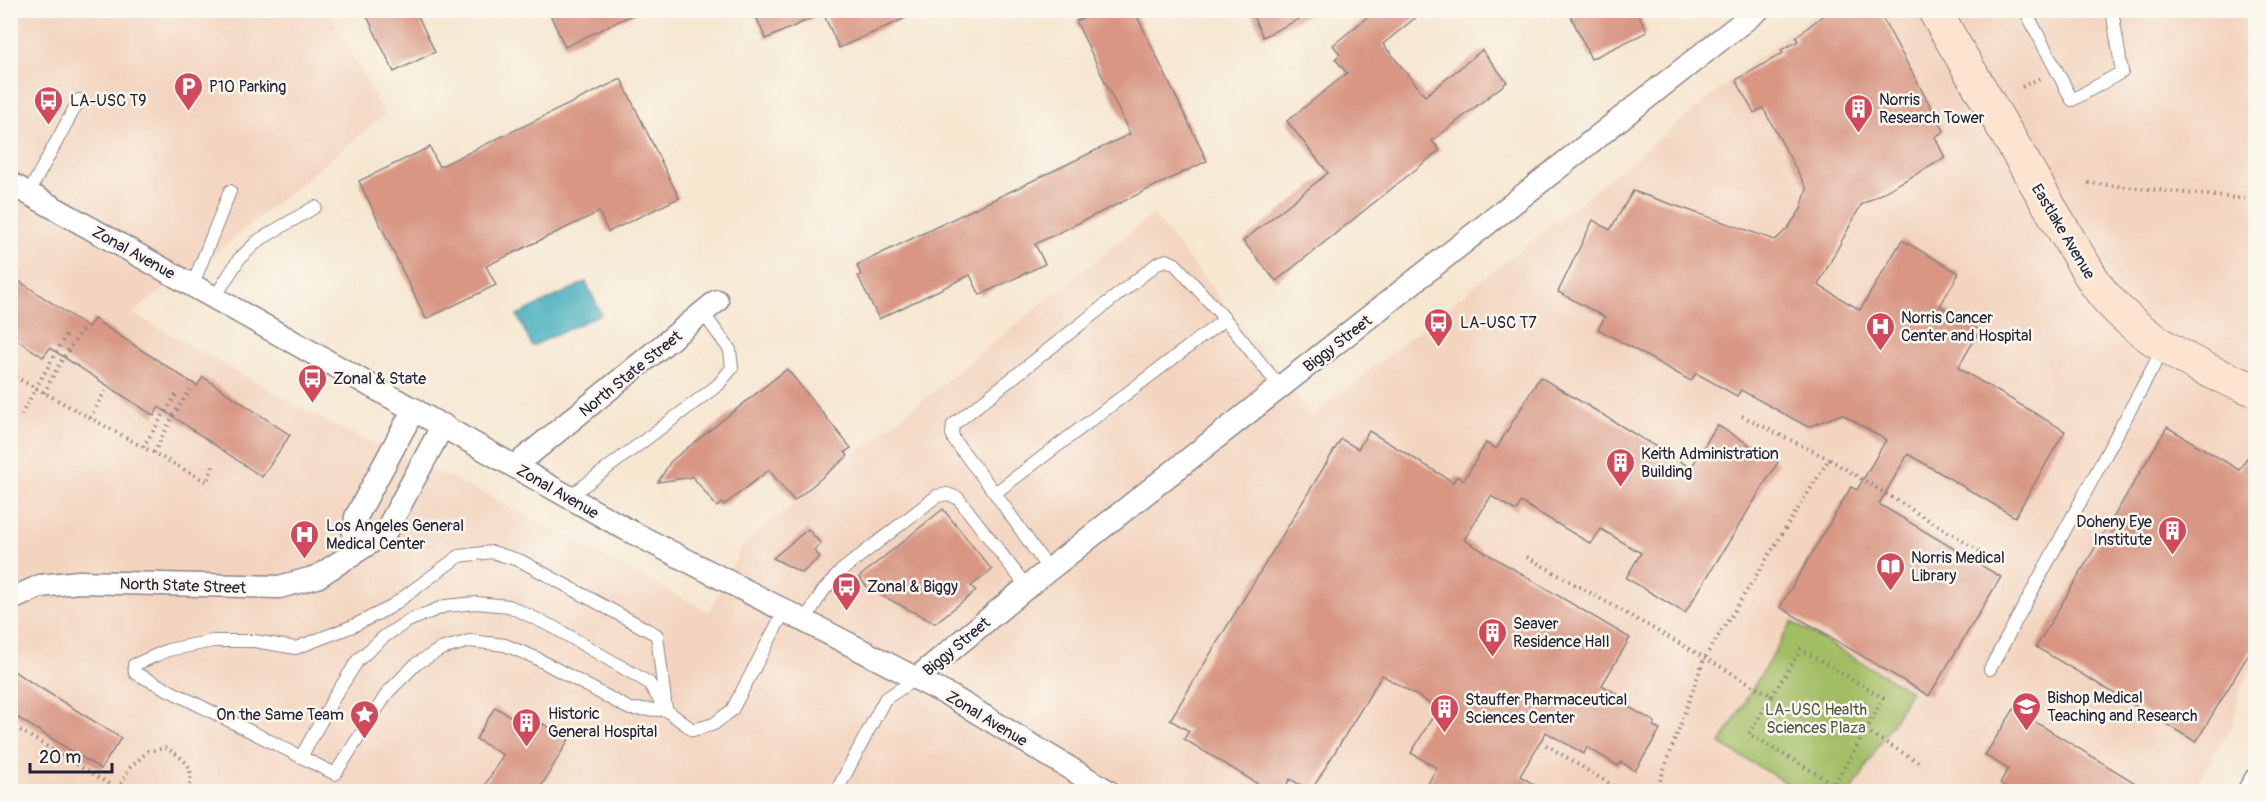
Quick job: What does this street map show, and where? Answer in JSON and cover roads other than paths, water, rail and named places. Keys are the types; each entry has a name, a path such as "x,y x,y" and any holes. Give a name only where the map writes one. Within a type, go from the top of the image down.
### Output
{"street":[{"name":"Biggy Street","path":"917,678 1027,586 1758,10"},
{"name":"Eastlake Avenue","path":"1934,10 2081,260 2104,294 2132,322 2164,346 2217,376 2256,390"},
{"name":"Zonal Avenue","path":"19,188 624,528 917,678 1109,792"},
{"name":"North State Street","path":"515,466 710,307"},
{"path":"351,556 356,517 414,409"},
{"name":"North State Street","path":"10,600 40,586 79,582 279,586 317,577 386,533 443,425"},
{"path":"2248,792 2256,778"}],"lane":[{"path":"2025,10 2072,100 2122,72 2112,10"},
{"path":"19,188 78,100"},
{"path":"193,284 230,191"},
{"path":"215,297 239,259 259,240 315,207"},
{"path":"1049,570 995,493 954,440 952,425 1158,263 1166,261 1175,264 1225,319 1280,387"},
{"path":"570,497 718,385 732,368 730,350 710,307"},
{"path":"995,493 1225,319"},
{"path":"1990,669 2164,346"},
{"path":"301,757 358,660 385,636 408,621 446,606 476,603 509,606 537,620 649,683 666,710 693,730 714,724 732,711 795,615 823,591 842,570 937,496 947,494 958,498 1027,586"},
{"path":"492,552 521,561 657,635 666,710 630,709 534,657 505,645 470,641 441,649 416,664 388,693 335,774 135,673 134,665 168,651 213,641 254,641 296,648 352,626 389,608 459,556 492,552"},
{"path":"836,792 885,699 917,678"}],"water":[{"path":"586,282 601,314 532,346 517,315"}],"place":[{"name":"P10 Parking","path":"188,112"},
{"name":"LA-USC T9","path":"49,126"},
{"name":"Norris Research Tower","path":"1858,134"},
{"name":"LA-USC T7","path":"1439,348"},
{"name":"Norris Cancer Center and Hospital","path":"1880,352"},
{"name":"Zonal & State","path":"312,404"},
{"name":"Keith Administration Building","path":"1620,488"},
{"name":"Doheny Eye Institute","path":"2173,556"},
{"name":"Los Angeles General Medical Center","path":"305,560"},
{"name":"Norris Medical Library","path":"1890,592"},
{"name":"Zonal & Biggy","path":"846,612"},
{"name":"Seaver Residence Hall","path":"1492,658"},
{"name":"Bishop Medical Teaching and Research","path":"2026,732"},
{"name":"Stauffer Pharmaceutical Sciences Center","path":"1444,734"},
{"name":"On the Same Team","path":"365,740"},
{"name":"Historic General Hospital","path":"527,748"}],"park label":[{"name":"LA-USC Health Sciences Plaza","path":"1816,718"}]}
